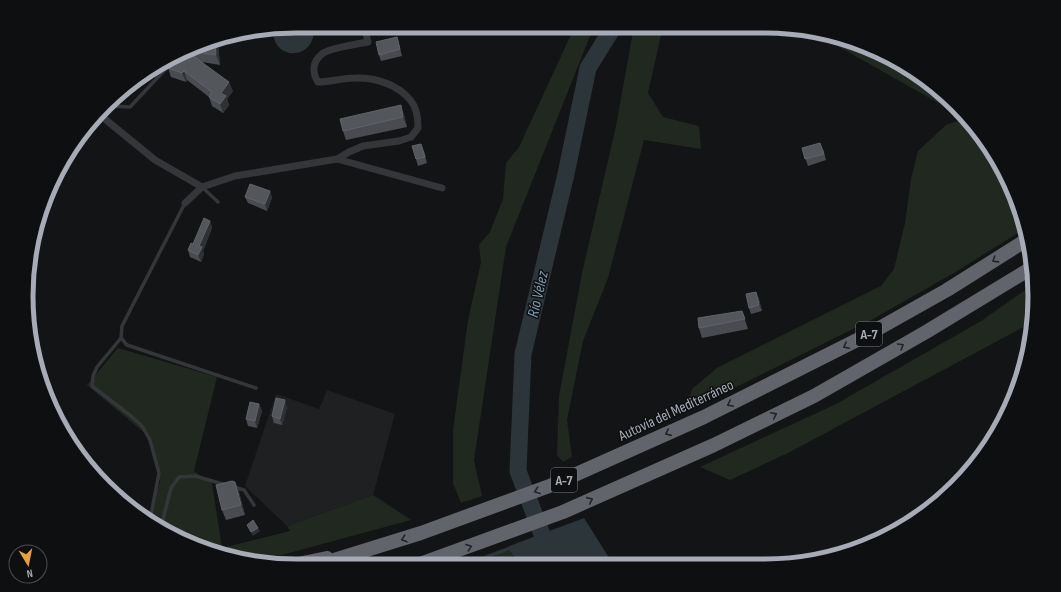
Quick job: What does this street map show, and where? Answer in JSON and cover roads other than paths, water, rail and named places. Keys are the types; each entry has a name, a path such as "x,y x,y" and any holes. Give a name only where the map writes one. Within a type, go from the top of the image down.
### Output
{"highway":[{"name":"Autovía del Mediterráneo","path":"338,559 421,533 552,485 704,417 867,335 947,290 1022,243"},
{"name":"A-7","path":"434,559 563,512 714,445 820,392 926,332 1026,270"},
{"path":"320,559 388,544"}],"street":[{"path":"185,203 202,187 235,176 337,159 363,146 399,141 411,137 418,128 418,117 412,102 399,90 386,83 369,79 356,78 318,82 315,78 313,72 314,66 322,53 368,42 366,33"},
{"path":"103,118 155,160 202,187"},
{"path":"337,159 442,188"}],"lane":[{"path":"114,106 130,107 169,66"},
{"path":"202,187 218,202"},
{"path":"151,516 159,473 150,440 142,426 132,416 92,386 93,376 97,367 121,338 122,326 185,203"},
{"path":"121,338 126,345 256,388"},
{"path":"162,523 171,488 179,478 195,476 244,490 254,505"}],"waterway":[{"name":"Río Vélez","path":"552,554 543,537 518,471 523,354 566,174 588,68 610,33"},
{"path":"486,559 489,556 511,548"}]}
